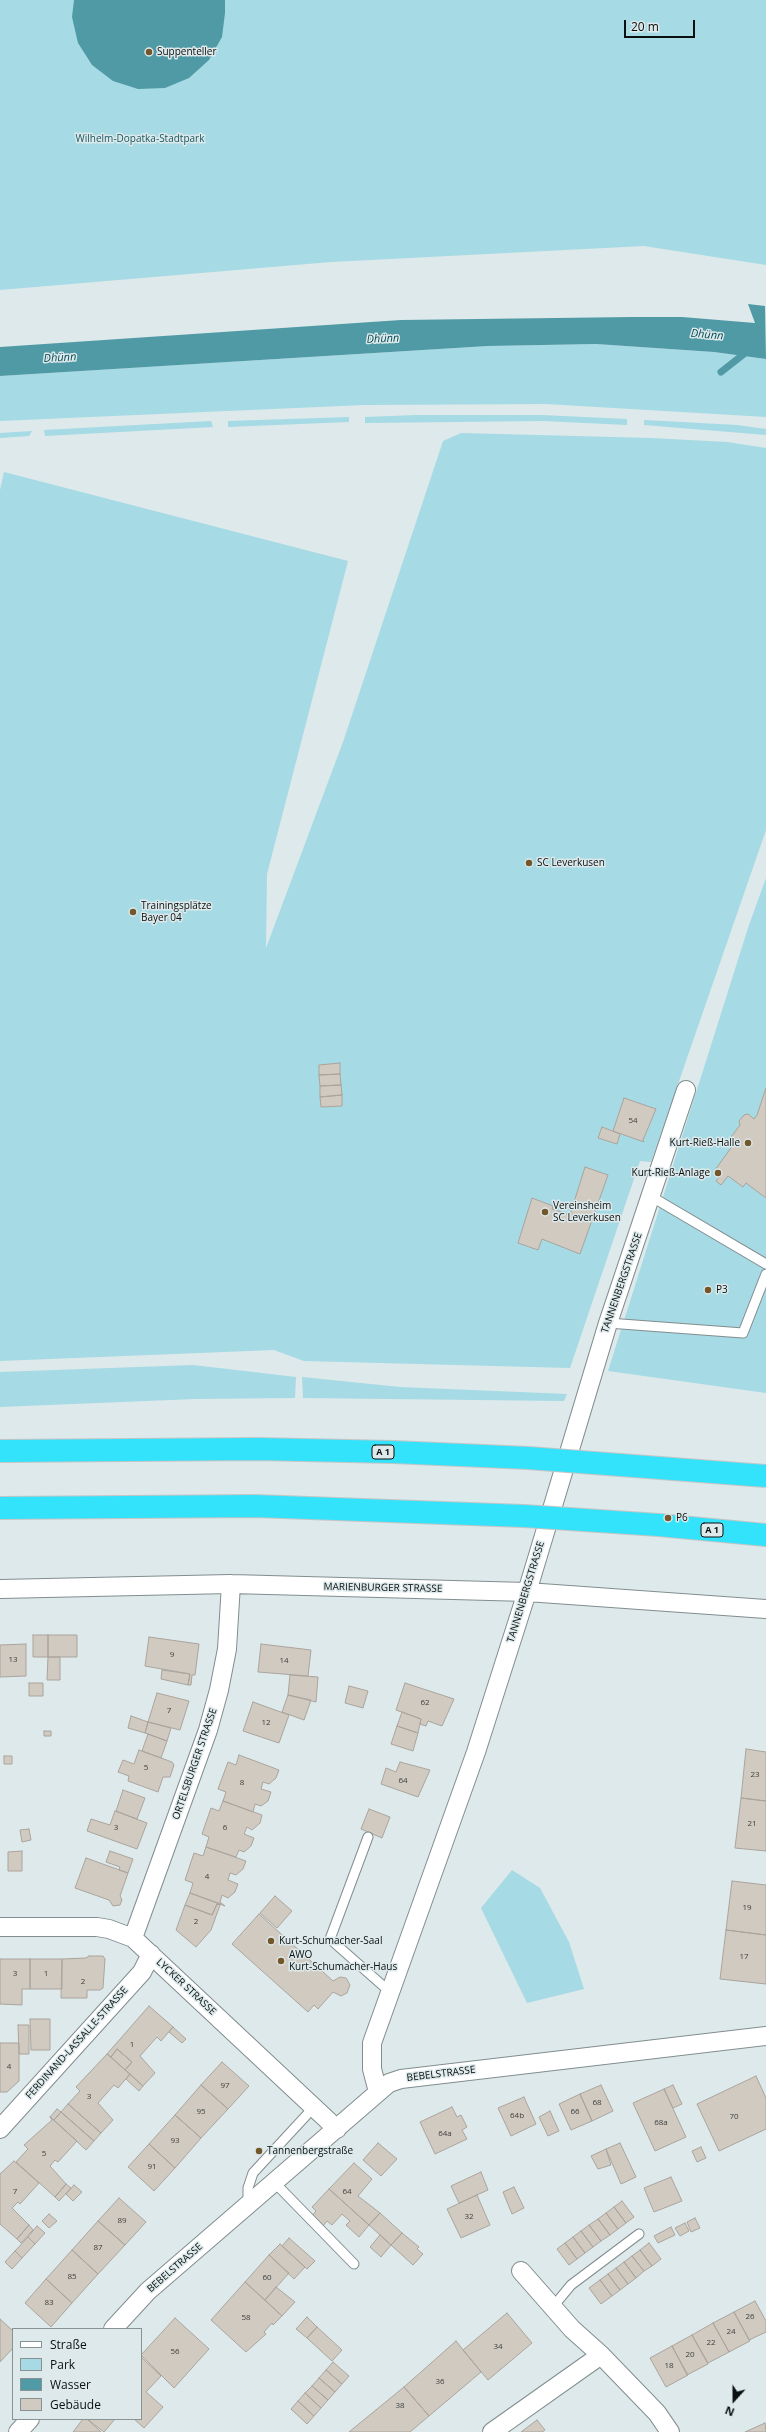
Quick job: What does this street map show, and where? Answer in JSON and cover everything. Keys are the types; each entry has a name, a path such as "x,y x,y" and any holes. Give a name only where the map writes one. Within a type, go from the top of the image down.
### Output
{"highway":[{"name":"A 1","path":"0,1451 258,1449 393,1452 663,1467 766,1476"},
{"name":"A 1","path":"0,1508 239,1506 390,1510 532,1517 766,1535"}],"street":[{"name":"TANNENBERGSTRASSE","path":"378,2092 372,2069 372,2043 476,1752 527,1592 608,1323 652,1197 686,1090"},
{"name":"MARIENBURGER STRASSE","path":"0,1589 231,1584 527,1592 766,1609"},
{"name":"ORTELSBURGER STRASSE","path":"133,1938 208,1730 220,1690 227,1649 231,1584"},
{"name":"LYCKER STRASSE","path":"0,1927 97,1927 109,1928 133,1938 152,1954 337,2129"},
{"name":"FERDINAND-LASSALLE-STRASSE","path":"0,2130 142,1972 152,1954"},
{"name":"BEBELSTRASSE","path":"114,2328 148,2291 275,2183 389,2083 401,2079 766,2036"},
{"path":"521,2271 572,2329 601,2355 657,2413 670,2432"},
{"path":"492,2432 601,2355"},
{"path":"18,2432 29,2420"}],"lane":[{"path":"652,1197 766,1264"},
{"path":"608,1323 743,1333 766,1274"},
{"path":"368,1837 330,1939 390,1992"},
{"path":"248,2206 248,2188 253,2173 314,2107"},
{"path":"275,2183 354,2264"},
{"path":"552,2308 571,2285 639,2234"}],"green space":[{"name":"Wilhelm-Dopatka-Stadtpark","path":"0,0 766,0 766,265 644,246 331,262 0,290"},
{"path":"596,344 714,352 766,359 766,417 546,404 364,405 0,421 0,376 488,346"},
{"path":"416,415 542,415 627,419 627,425 544,421 365,423 365,417"},
{"path":"349,417 349,422 228,427 228,421"},
{"path":"644,420 737,425 766,429 766,435 644,425"},
{"path":"211,421 213,427 45,436 44,430"},
{"path":"32,431 29,436 0,438 0,433"},
{"path":"461,433 651,438 727,442 766,448 766,830 651,1162 640,1161 570,1368 304,1361 274,1350 0,1361 0,490 4,472 348,561 267,874 266,948 343,742 443,441"},
{"name":"Kurt-Rieß-Anlage","path":"766,878 766,1393 608,1371 749,925"},
{"path":"193,1365 296,1377 295,1398 195,1399 0,1407 0,1372"},
{"path":"302,1377 400,1387 567,1394 564,1401 303,1398"},
{"path":"512,1870 540,1888 569,1942 584,1989 527,2003 481,1908"}],"water":[{"name":"Suppenteller","path":"74,0 225,0 222,37 209,60 189,78 165,88 138,89 113,81 92,65 78,43 72,17"},
{"name":"Dhünn","path":"748,304 765,306 766,359 714,352 596,344 488,346 0,376 0,347 401,320 682,317 755,323"}],"building":[{"path":"340,1063 340,1074 319,1075 319,1065"},
{"path":"340,1074 341,1085 320,1086 319,1075"},
{"path":"341,1085 342,1095 320,1097 320,1086"},
{"name":"Kurt-Rieß-Halle","path":"766,1088 766,1198 746,1183 743,1187 728,1176 721,1185 716,1181 721,1175 715,1170 733,1145 728,1141 740,1125 739,1121 744,1115 748,1114 754,1119 757,1115"},
{"path":"342,1095 342,1106 321,1107 320,1097"},
{"path":"624,1098 656,1109 643,1140 644,1142 613,1131"},
{"path":"602,1127 620,1134 617,1144 598,1138"},
{"name":"Vereinsheim SC Leverkusen","path":"585,1167 608,1175 580,1254 542,1239 538,1250 518,1243 532,1198 553,1206 552,1209 570,1215"},
{"path":"33,1635 48,1635 48,1657 33,1657"},
{"path":"48,1635 77,1635 77,1657 48,1657"},
{"path":"149,1637 199,1644 195,1675 192,1675 191,1685 188,1685 190,1674 145,1666"},
{"path":"26,1644 26,1676 0,1677 0,1645"},
{"path":"261,1644 311,1650 308,1676 258,1672"},
{"path":"48,1657 60,1657 60,1680 47,1680"},
{"path":"162,1670 190,1674 188,1685 161,1679"},
{"path":"290,1675 318,1677 316,1702 288,1695"},
{"path":"29,1683 43,1683 43,1696 29,1696"},
{"path":"405,1683 454,1699 442,1726 428,1721 426,1726 420,1724 421,1719 396,1710"},
{"path":"349,1686 368,1691 363,1708 345,1703"},
{"path":"157,1693 189,1701 180,1730 148,1722"},
{"path":"288,1695 311,1700 304,1720 282,1712"},
{"path":"253,1702 289,1715 279,1743 243,1731"},
{"path":"402,1712 421,1719 418,1733 397,1726"},
{"path":"131,1716 148,1722 145,1733 128,1728"},
{"path":"148,1722 171,1728 167,1741 145,1733"},
{"path":"397,1726 418,1733 413,1751 391,1744"},
{"path":"44,1731 51,1731 51,1736 44,1736"},
{"path":"148,1734 167,1741 161,1758 142,1751"},
{"path":"746,1749 766,1752 766,1801 741,1798"},
{"path":"139,1750 172,1762 174,1765 170,1777 163,1777 158,1792 128,1781 129,1776 118,1772 123,1760 134,1764"},
{"path":"239,1755 279,1770 276,1778 269,1784 263,1782 261,1789 271,1792 268,1801 261,1806 255,1804 253,1812 223,1801 226,1792 218,1789 228,1762 236,1765"},
{"path":"4,1756 12,1756 12,1764 4,1764"},
{"path":"400,1762 430,1770 418,1797 381,1784 386,1768 396,1772"},
{"path":"123,1790 145,1798 137,1819 116,1811"},
{"path":"741,1798 766,1801 766,1851 735,1848"},
{"path":"223,1801 262,1815 260,1823 252,1830 247,1827 244,1834 254,1838 251,1846 244,1852 239,1850 236,1857 206,1847 209,1837 202,1834 211,1808 219,1811"},
{"path":"369,1809 390,1817 382,1838 361,1829"},
{"path":"115,1811 147,1823 137,1849 87,1831 91,1819 110,1825"},
{"path":"29,1829 31,1840 22,1842 20,1830"},
{"path":"206,1847 246,1861 243,1869 236,1875 230,1873 228,1880 238,1884 235,1892 228,1898 222,1895 220,1902 225,1906 190,1893 193,1883 185,1880 194,1853 203,1856"},
{"path":"22,1851 22,1871 8,1871 8,1852"},
{"path":"110,1851 133,1859 128,1873 119,1870 120,1867 106,1862"},
{"path":"86,1858 128,1873 120,1896 122,1900 120,1905 113,1906 109,1900 75,1888"},
{"path":"732,1881 766,1885 766,1935 726,1930"},
{"path":"190,1893 221,1904 217,1904 212,1915 185,1905"},
{"path":"275,1896 292,1911 277,1928 260,1913"},
{"path":"217,1904 220,1905 211,1930 196,1947 176,1930 185,1905 212,1915"},
{"name":"AWO Kurt-Schumacher-Haus","path":"259,1914 333,1981 340,1977 346,1978 350,1985 347,1993 341,1996 333,1992 318,2009 314,2005 308,2012 232,1944"},
{"path":"726,1930 766,1935 766,1984 720,1979"},
{"path":"89,1956 103,1956 105,1959 103,1988 100,1990 87,1990 87,1998 61,1998 62,1959 86,1958"},
{"path":"0,1959 30,1959 30,1989 22,1989 22,2005 0,2004"},
{"path":"30,1959 62,1959 62,1989 30,1989"},
{"path":"149,2006 173,2027 161,2041 157,2037 140,2056 155,2073 143,2086 125,2070 132,2062 117,2049 111,2057 107,2054"},
{"path":"30,2019 50,2019 50,2050 31,2050"},
{"path":"18,2025 29,2025 29,2054 19,2054"},
{"path":"173,2027 186,2039 182,2043 169,2032"},
{"path":"0,2043 19,2043 19,2081 7,2092 0,2092"},
{"path":"117,2049 132,2062 125,2070 111,2057"},
{"path":"107,2054 130,2074 118,2088 114,2085 98,2103 113,2120 101,2133 68,2104 80,2091 76,2087"},
{"path":"222,2062 249,2086 228,2109 201,2085"},
{"path":"130,2074 143,2086 139,2091 126,2079"},
{"path":"756,2076 766,2098 766,2129 719,2151 697,2104"},
{"path":"201,2085 228,2109 201,2138 175,2115"},
{"path":"601,2085 613,2111 592,2121 580,2094"},
{"path":"673,2085 682,2104 673,2108 664,2089"},
{"path":"664,2089 686,2137 655,2151 633,2103"},
{"path":"580,2094 592,2121 571,2130 559,2104"},
{"path":"524,2097 536,2124 511,2136 498,2108"},
{"path":"68,2104 101,2133 94,2141 61,2112"},
{"path":"452,2107 457,2117 461,2115 467,2127 462,2130 467,2139 435,2154 420,2122"},
{"path":"57,2109 61,2112 54,2120 50,2117"},
{"path":"550,2111 559,2131 548,2136 539,2117"},
{"path":"61,2112 94,2141 86,2150 54,2120"},
{"path":"175,2115 201,2138 175,2168 149,2144"},
{"path":"50,2117 77,2141 58,2162 55,2160 50,2166 66,2184 55,2197 16,2162 28,2149 24,2145 52,2120"},
{"path":"378,2143 397,2159 381,2176 363,2160"},
{"path":"620,2143 636,2177 621,2184 606,2149"},
{"path":"149,2144 175,2168 154,2191 128,2167"},
{"path":"701,2147 706,2158 697,2162 692,2151"},
{"path":"606,2149 611,2165 598,2169 591,2156"},
{"path":"14,2161 39,2183 20,2204 18,2202 12,2208 29,2225 17,2239 0,2224 0,2174"},
{"path":"354,2163 372,2179 358,2196 380,2213 369,2225 329,2189"},
{"path":"481,2172 488,2190 459,2203 451,2186"},
{"path":"671,2177 682,2201 654,2212 644,2188"},
{"path":"66,2184 71,2188 59,2201 55,2197"},
{"path":"74,2185 82,2192 73,2201 66,2194"},
{"path":"514,2187 524,2208 512,2214 503,2192"},
{"path":"329,2189 369,2225 359,2237 346,2225 350,2221 342,2214 332,2225 327,2221 323,2226 312,2216 316,2211 312,2207"},
{"path":"477,2195 490,2225 461,2238 447,2209"},
{"path":"119,2198 146,2222 125,2245 98,2221"},
{"path":"622,2201 634,2217 626,2223 614,2207"},
{"path":"614,2207 626,2223 618,2229 606,2213"},
{"path":"380,2213 402,2233 391,2245 369,2225"},
{"path":"606,2213 618,2229 610,2235 598,2219"},
{"path":"49,2214 57,2221 49,2228 42,2221"},
{"path":"695,2218 700,2228 691,2232 687,2222"},
{"path":"598,2219 610,2235 601,2241 589,2225"},
{"path":"98,2221 125,2245 98,2274 72,2250"},
{"path":"685,2223 689,2231 680,2236 675,2228"},
{"path":"29,2225 33,2230 21,2243 17,2239"},
{"path":"589,2225 601,2241 593,2247 581,2231"},
{"path":"37,2226 45,2233 35,2244 28,2237"},
{"path":"671,2227 675,2235 658,2243 654,2236"},
{"path":"581,2231 593,2247 585,2253 573,2237"},
{"path":"402,2233 419,2247 417,2249 423,2254 413,2265 391,2245"},
{"path":"380,2235 391,2245 381,2257 370,2247"},
{"path":"28,2237 35,2244 22,2258 15,2251"},
{"path":"573,2237 585,2253 577,2259 565,2243"},
{"path":"289,2238 315,2261 307,2269 282,2246"},
{"path":"565,2243 577,2259 569,2265 557,2249"},
{"path":"649,2243 661,2259 652,2266 640,2250"},
{"path":"280,2244 305,2267 294,2279 269,2255"},
{"path":"72,2250 98,2274 72,2303 46,2279"},
{"path":"640,2250 652,2266 644,2271 632,2256"},
{"path":"15,2251 22,2258 12,2269 5,2262"},
{"path":"269,2255 289,2273 265,2300 245,2282"},
{"path":"632,2256 644,2271 636,2278 624,2262"},
{"path":"624,2262 636,2278 628,2284 616,2268"},
{"path":"616,2268 628,2284 620,2290 608,2274"},
{"path":"608,2274 620,2290 612,2296 600,2280"},
{"path":"46,2279 72,2303 51,2327 25,2303"},
{"path":"600,2280 612,2296 601,2304 589,2288"},
{"path":"245,2282 282,2316 273,2325 272,2323 264,2332 266,2334 246,2352 211,2320"},
{"path":"276,2287 295,2302 282,2316 265,2300"},
{"path":"755,2301 766,2321 766,2332 749,2340 734,2312"},
{"path":"734,2312 750,2341 729,2352 713,2323"},
{"path":"507,2313 532,2343 488,2380 463,2350"},
{"path":"307,2317 317,2327 307,2338 296,2329"},
{"path":"175,2318 209,2349 174,2388 142,2356 142,2354"},
{"path":"0,2319 12,2330 12,2349 0,2362"},
{"path":"713,2323 729,2352 708,2363 692,2335"},
{"path":"317,2327 342,2350 332,2361 307,2338"},
{"path":"692,2335 708,2364 687,2375 672,2346"},
{"path":"456,2341 481,2372 429,2416 404,2387"},
{"path":"672,2346 688,2375 666,2387 650,2358"},
{"path":"142,2358 161,2376 146,2392 163,2407 144,2428 135,2420 142,2420"},
{"path":"333,2362 349,2376 342,2384 326,2370"},
{"path":"326,2370 342,2384 335,2392 319,2378"},
{"path":"319,2378 335,2392 328,2400 312,2386"},
{"path":"312,2386 328,2400 321,2408 305,2393"},
{"path":"404,2387 429,2416 410,2432 349,2432"},
{"path":"305,2393 321,2408 314,2416 298,2401"},
{"path":"298,2401 314,2416 307,2424 291,2409"},
{"path":"82,2420 88,2420 101,2432 73,2432"},
{"path":"88,2420 114,2420 104,2432"},
{"path":"537,2420 545,2430 542,2432 521,2432"},
{"path":"765,2423 766,2432 745,2432"}],"waterway":[{"path":"721,372 749,350"}],"place":[{"name":"Suppenteller","path":"149,52"},
{"name":"SC Leverkusen","path":"529,863"},
{"name":"Trainingsplätze Bayer 04","path":"133,912"},
{"name":"Kurt-Rieß-Halle","path":"748,1143"},
{"name":"Kurt-Rieß-Anlage","path":"718,1173"},
{"name":"Vereinsheim SC Leverkusen","path":"545,1212"},
{"name":"P3","path":"708,1290"},
{"name":"P6","path":"668,1518"},
{"name":"Kurt-Schumacher-Saal","path":"271,1941"},
{"name":"AWO Kurt-Schumacher-Haus","path":"281,1961"},
{"name":"Tannenbergstraße","path":"259,2151"}]}
